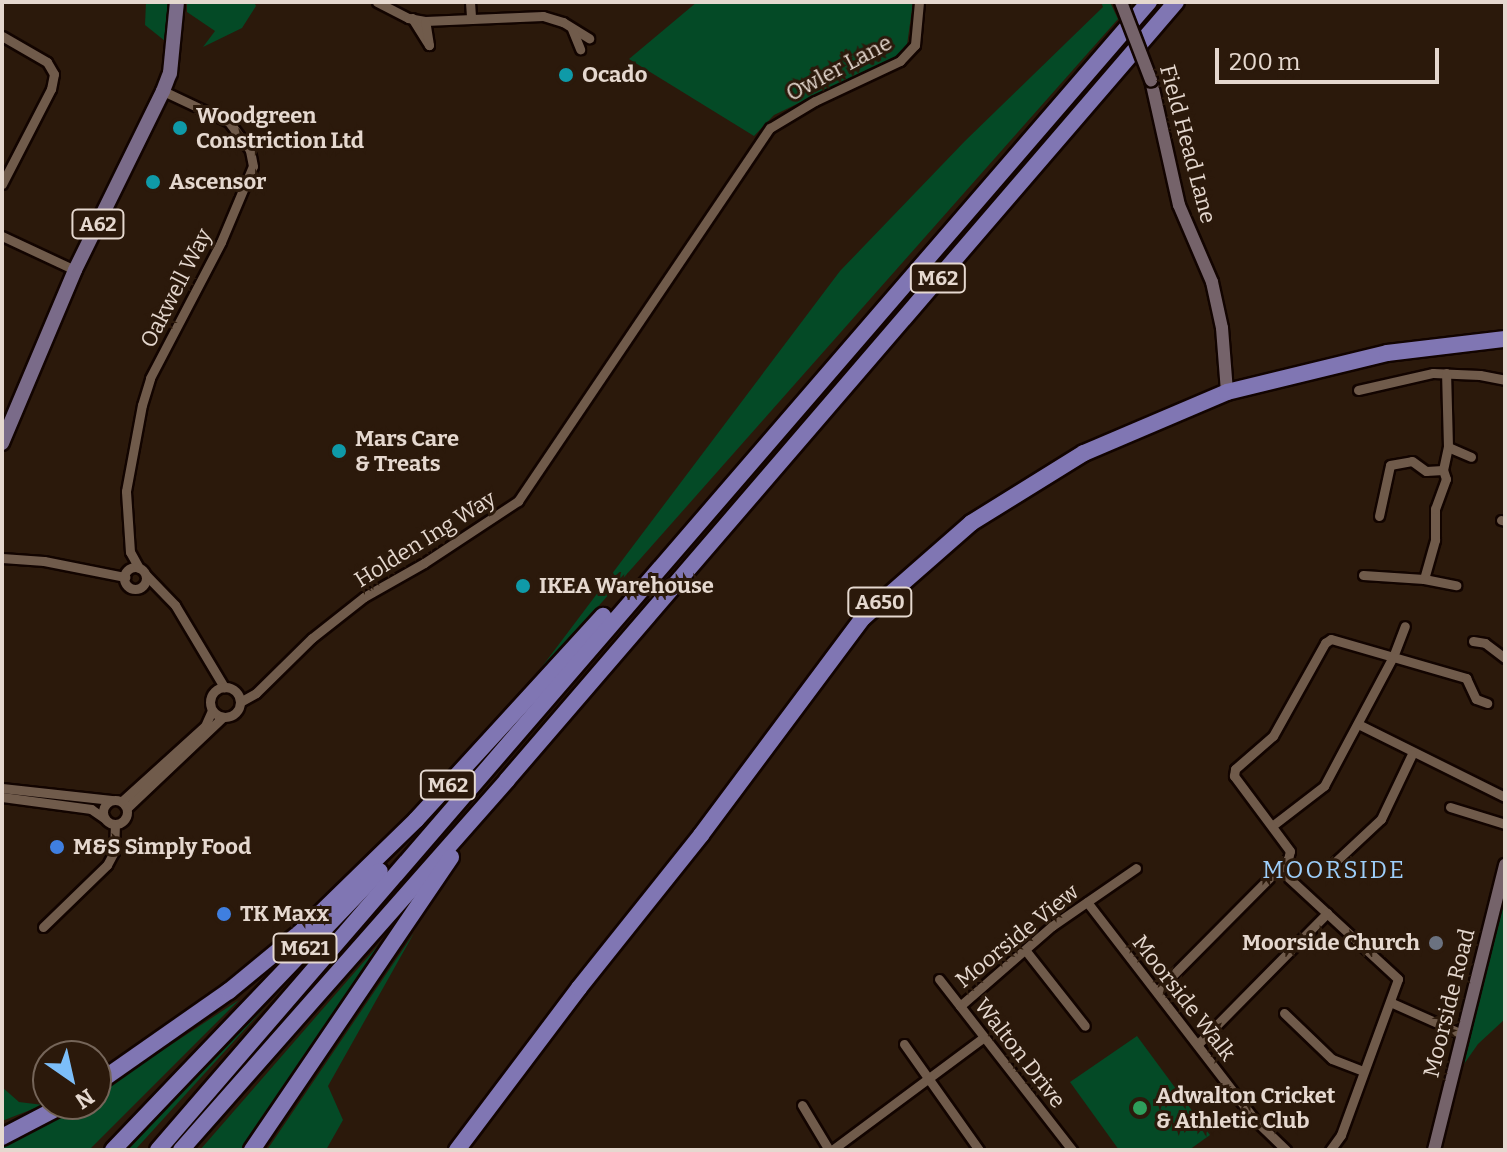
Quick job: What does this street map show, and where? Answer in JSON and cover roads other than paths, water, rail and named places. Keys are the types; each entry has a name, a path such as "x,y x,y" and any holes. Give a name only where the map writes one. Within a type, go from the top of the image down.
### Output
{"highway":[{"name":"M62","path":"158,1150 501,748 1149,2"},
{"name":"M62","path":"181,1150 485,805 1176,2"},
{"name":"A650","path":"457,1150 579,988 701,835 863,618 971,523 1084,453 1227,392 1387,353 1505,339"},
{"name":"M62","path":"112,1073 229,991 326,909 416,820 691,519 754,460"},
{"name":"M621","path":"113,1150 501,748"},
{"name":"M621","path":"252,1150 485,805"},
{"path":"2,1137 34,1120"}],"main road":[{"name":"A62","path":"2,443 75,270 163,91 170,73 177,2"},
{"name":"Field Head Lane","path":"1121,2 1151,80 1179,205 1208,273 1217,306 1227,392"},
{"name":"Moorside Road","path":"1434,1150 1505,865"}],"street":[{"path":"377,2 425,21 543,16 563,22 589,38"},
{"path":"470,2 471,17"},
{"name":"Owler Lane","path":"670,275 770,128 815,101 900,61 915,45 919,2"},
{"path":"412,18 429,45 425,21"},
{"path":"572,29 580,49"},
{"path":"2,36 47,62 54,74 51,89 2,184"},
{"name":"Oakwell Way","path":"129,581 126,491 137,427 150,378 221,242 253,166 250,150 229,122 163,91"},
{"path":"2,236 75,270"},
{"name":"Holden Ing Way","path":"219,689 238,698 256,693 312,638 364,597 424,563 518,501 670,275"},
{"path":"1358,390 1403,377 1446,373 1505,380"},
{"path":"1424,579 1435,540 1435,509 1446,479 1443,470 1448,447 1446,373"},
{"path":"1448,447 1471,457"},
{"path":"1379,516 1387,461 1412,461 1426,471 1443,470"},
{"name":"Oakwell Way","path":"130,552 142,572 175,605 210,665 219,689"},
{"path":"2,558 44,561 144,585 142,572 129,581"},
{"path":"1363,575 1424,579 1456,585"},
{"path":"129,581 163,593"},
{"path":"1272,826 1324,786 1393,657 1405,626"},
{"path":"1157,991 1288,859 1290,851 1234,776 1235,769 1273,736 1325,643 1331,639 1466,678 1476,699 1487,703"},
{"path":"1473,641 1485,643 1505,658"},
{"path":"120,803 205,726 212,710 210,700 219,689"},
{"path":"104,818 105,806 120,803 186,753 223,717 236,712 238,698"},
{"path":"212,710 223,717"},
{"path":"1358,724 1412,754 1505,797"},
{"path":"169,758 186,753"},
{"path":"1335,862 1381,819 1412,754"},
{"path":"2,788 120,803"},
{"path":"18,789 32,795 32,802"},
{"path":"2,797 91,809 115,825"},
{"path":"115,825 125,820 120,803"},
{"path":"1450,807 1505,824"},
{"path":"43,927 107,865 114,852 115,825"},
{"name":"Moorside View","path":"960,1006 1052,926 1136,868"},
{"path":"1279,869 1397,975 1341,1135 1330,1150"},
{"name":"Moorside Walk","path":"1087,902 1254,1119 1286,1150"},
{"path":"1198,1044 1327,913"},
{"path":"1026,951 1085,1026"},
{"name":"Walton Drive","path":"939,979 1072,1150"},
{"path":"1390,1002 1462,1034"},
{"path":"1284,1013 1332,1059 1363,1071"},
{"path":"802,1105 831,1150 983,1038"},
{"path":"904,1044 979,1150"}],"place":[{"name":"Ocado","path":"566,75"},
{"name":"Woodgreen Constriction Ltd","path":"180,128"},
{"name":"Ascensor","path":"153,182"},
{"name":"Mars Care & Treats","path":"339,451"},
{"name":"IKEA Warehouse","path":"523,586"},
{"name":"M&S Simply Food","path":"57,847"},
{"name":"TK Maxx","path":"224,914"},
{"name":"Moorside Church","path":"1436,943"},
{"name":"Adwalton Cricket & Athletic Club","path":"1140,1108"}],"district":[{"name":"MOORSIDE","path":"1334,871"}]}
